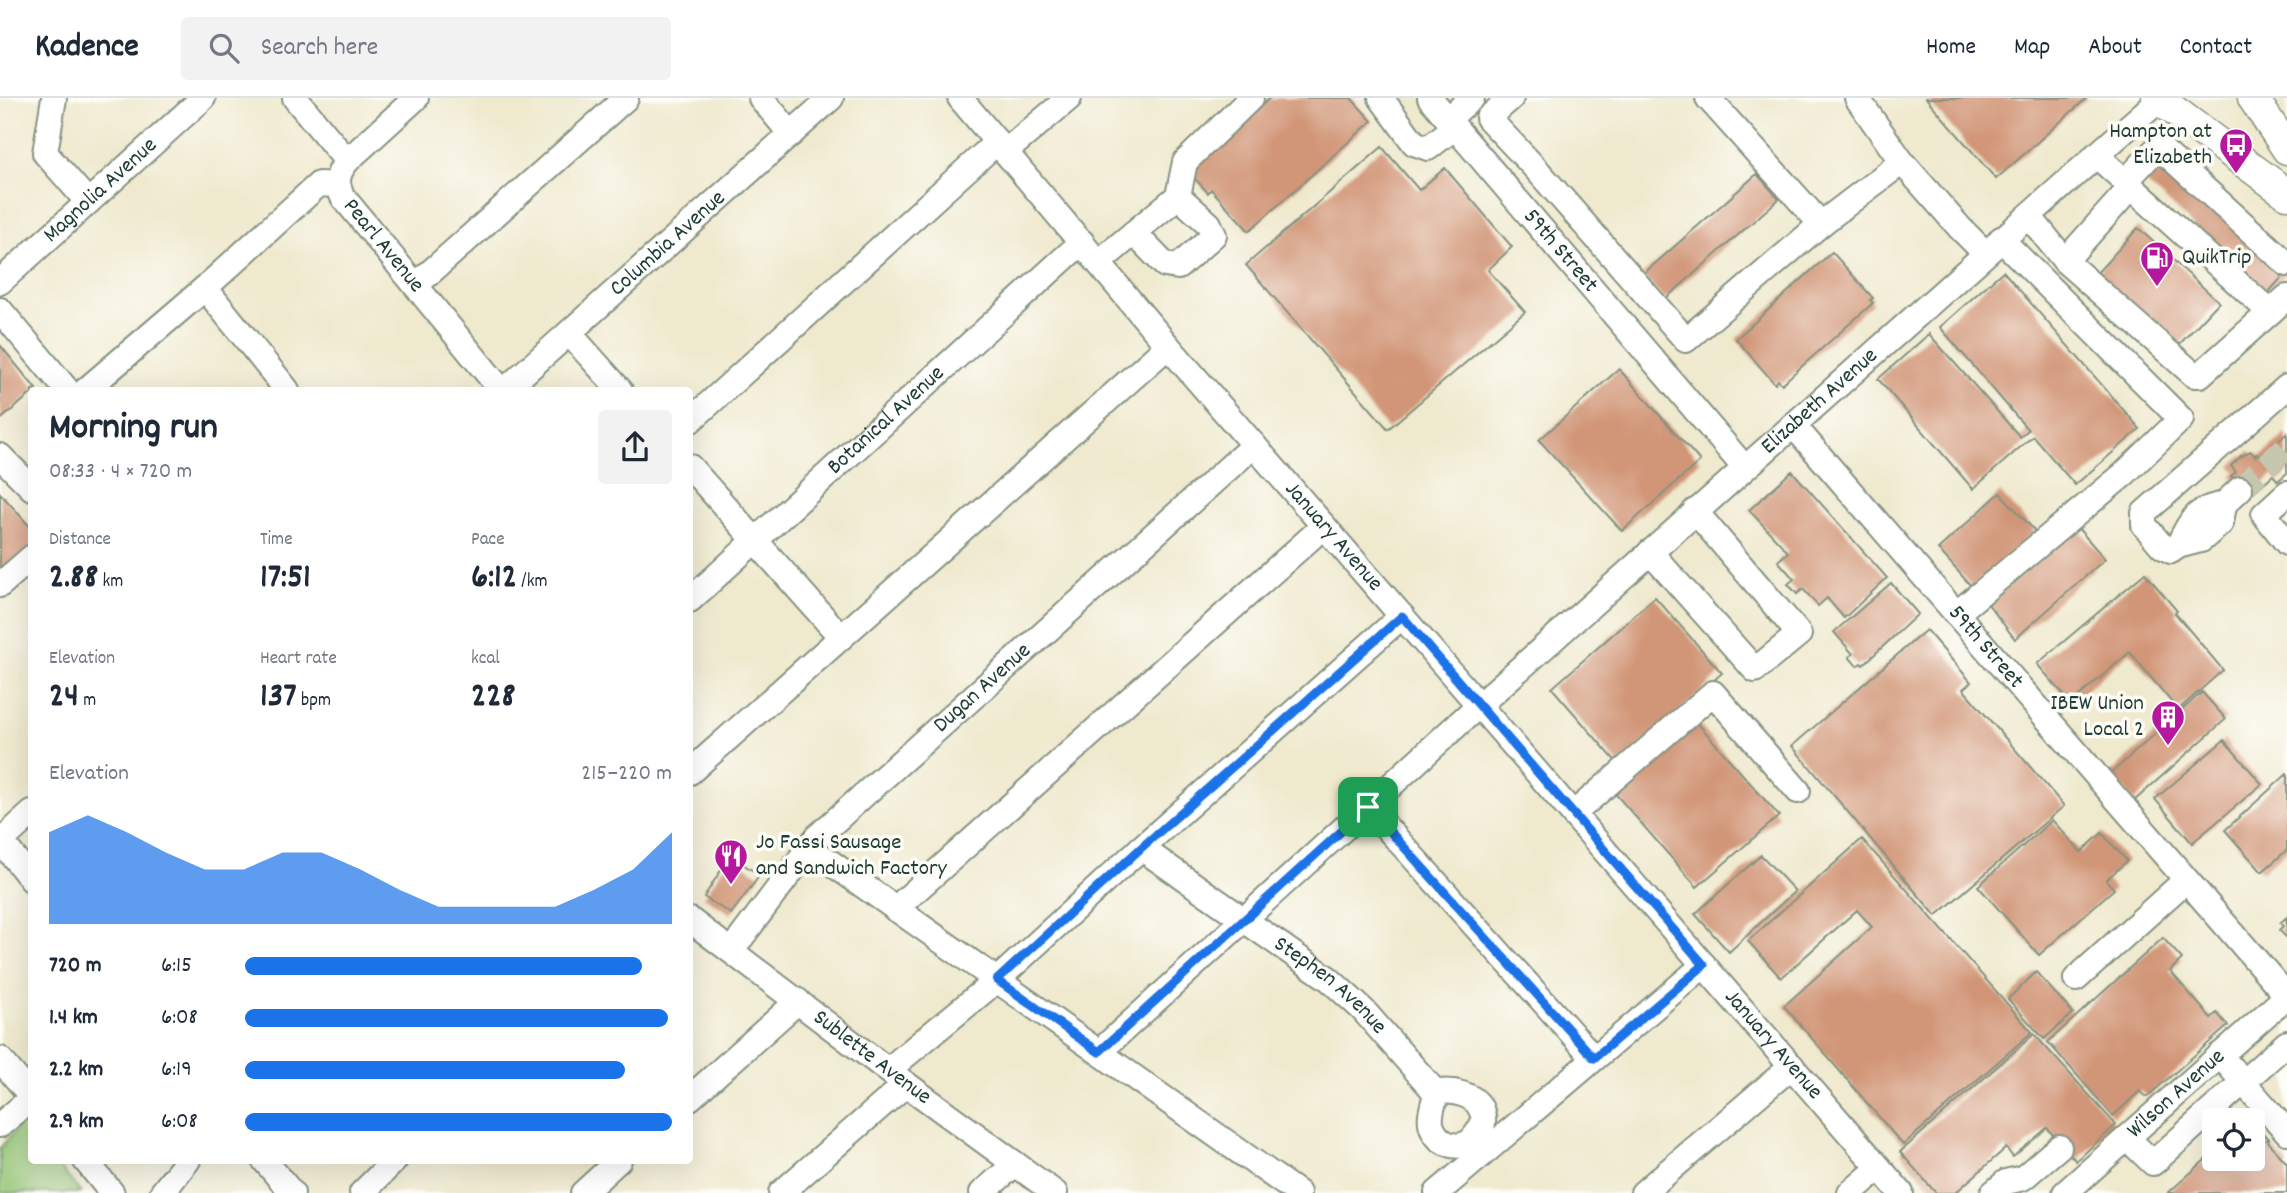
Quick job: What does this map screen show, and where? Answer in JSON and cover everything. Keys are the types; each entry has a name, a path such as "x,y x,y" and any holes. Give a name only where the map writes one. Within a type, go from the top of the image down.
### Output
{"main road":[{"path":"2159,98 2287,194"},
{"path":"2253,98 2287,149"}],"street":[{"path":"54,98 45,153 88,202"},
{"name":"Magnolia Avenue","path":"0,282 203,98"},
{"path":"295,98 346,161 416,98"},
{"path":"416,285 626,98"},
{"path":"761,98 792,134"},
{"name":"Columbia Avenue","path":"506,387 831,98"},
{"name":"January Avenue","path":"960,98 1168,346 1901,1193"},
{"path":"693,418 1001,147 1069,98"},
{"path":"1099,262 1178,196 1185,162 1251,98"},
{"name":"59th Street","path":"1430,98 1744,467"},
{"path":"1382,99 1414,143 1428,148 1472,98"},
{"path":"1511,98 1488,118 1548,182 1686,340 1821,223 1902,162"},
{"path":"1708,98 1821,223"},
{"path":"1857,98 1902,162 1960,228 1993,246 2180,419 2123,475 1956,614"},
{"name":"Elizabeth Avenue","path":"1099,1052 1479,705 2159,98"},
{"path":"2065,261 2156,149 2160,148 2287,264"},
{"path":"2029,216 2065,261 2194,375 2200,375 2278,305 2096,155"},
{"name":"Pearl Avenue","path":"346,161 339,170 337,185 342,197 501,387"},
{"path":"1522,206 1548,182"},
{"path":"90,387 205,288 319,184 337,185"},
{"path":"1134,233 1165,265 1178,267 1214,235 1209,224 1178,196"},
{"name":"Botanical Avenue","path":"693,597 1082,242"},
{"path":"1577,271 1604,247"},
{"path":"205,288 285,387"},
{"path":"0,310 64,387"},
{"path":"569,333 618,387"},
{"path":"693,769 1168,346"},
{"path":"2232,497 2221,523 2201,540 2178,546 2171,551 2162,546 2144,525 2144,513 2287,387"},
{"name":"59th Street","path":"1793,425 2287,996"},
{"name":"Dugan Avenue","path":"732,950 817,838 1254,445"},
{"path":"0,456 28,484"},
{"path":"693,470 841,637"},
{"path":"2287,493 2264,514 2287,543"},
{"path":"1650,552 1755,670 1799,634 1695,511"},
{"path":"895,909 1324,526"},
{"path":"0,585 28,560"},
{"path":"781,1193 997,980 1402,616"},
{"path":"1573,814 1713,693 1798,791"},
{"path":"1368,807 1594,1058"},
{"path":"28,817 1,841 28,875"},
{"path":"810,848 1298,1193"},
{"name":"Stephen Avenue","path":"1141,848 1329,979 1363,1010 1436,1093"},
{"path":"2076,979 2186,880"},
{"name":"Sublette Avenue","path":"693,921 1055,1193"},
{"path":"1437,1193 1704,965"},
{"name":"Wilson Avenue","path":"2065,1193 2287,996"},
{"path":"693,1090 798,1001"},
{"path":"2127,1138 2153,1163 2287,1043"},
{"path":"2220,1055 2287,1132"},
{"path":"0,1059 28,1092"},
{"path":"1643,1193 1792,1066"},
{"path":"0,1125 28,1100"},
{"path":"1993,1193 2006,1182 2030,1185 2059,1147"},
{"path":"88,1164 112,1193"},
{"path":"162,1193 185,1164"},
{"path":"267,1164 292,1193"},
{"path":"362,1193 391,1164"},
{"path":"583,1193 615,1164"},
{"path":"982,1193 1015,1164"},
{"path":"1850,1193 1879,1168"}],"green space":[{"path":"22,1122 28,1130 28,1164 57,1164 81,1193 0,1193 0,1148"}],"building":[{"path":"1270,98 1351,98 1372,121 1249,231 1211,189 1208,193 1188,171"},
{"path":"1926,98 2087,98 1996,179"},
{"path":"1382,147 1419,190 1445,168 1512,247 1488,270 1525,312 1388,429 1246,265"},
{"path":"2158,157 2285,274 2267,294 2140,177"},
{"path":"1757,174 1779,199 1664,300 1642,275"},
{"name":"QuikTrip","path":"2138,228 2219,302 2175,349 2095,275"},
{"path":"1832,252 1873,298 1870,300 1873,303 1782,384 1778,380 1775,384 1736,339"},
{"path":"2003,271 2140,429 2075,485 2033,436 1973,489 1878,379 1929,334 2020,437 2028,430 1940,327"},
{"path":"0,345 34,387 28,387 28,396 0,420"},
{"path":"1619,369 1700,461 1622,531 1539,440"},
{"path":"2287,433 2287,473 2278,481 2273,475 2249,496 2231,476 2236,472 2231,466 2250,451 2261,457"},
{"path":"1792,471 1887,578 1844,618 1827,598 1818,606 1803,589 1797,594 1788,584 1794,579 1778,561 1788,552 1749,510"},
{"path":"0,493 28,524 28,550 0,575"},
{"path":"2000,493 2035,531 1972,587 1938,549"},
{"path":"2077,527 2105,559 2015,639 1988,604"},
{"path":"2145,573 2223,670 2178,710 2130,652 2071,703 2037,664"},
{"path":"1891,583 1918,614 1863,665 1861,663 1857,666 1849,657 1853,654 1834,632"},
{"path":"1655,597 1722,673 1619,765 1552,688"},
{"path":"1926,630 1971,682 1963,689 2064,806 1936,916 1792,746"},
{"name":"IBEW Union Local 2","path":"2202,692 2226,719 2134,801 2110,774"},
{"path":"1693,718 1779,816 1697,887 1612,790"},
{"path":"2224,740 2262,784 2192,843 2155,799"},
{"path":"2287,774 2287,850 2262,872 2225,830"},
{"path":"2052,820 2081,852 2102,833 2127,861 2106,880 2114,889 2039,955 1978,886"},
{"path":"1862,839 2032,1032 1903,1145 1784,1006 1872,927 1857,910 1781,978 1748,941"},
{"path":"1761,855 1795,891 1729,952 1695,914"},
{"name":"Jo Fassi Sausage and Sandwich Factory","path":"730,856 760,875 731,914 704,897"},
{"path":"2287,917 2287,938 2279,930 2283,926 2280,923"},
{"path":"2163,938 2182,959 2170,971 2211,1018 2217,1013 2228,1026 2147,1097 2140,1091 2113,1116 2048,1042"},
{"path":"2036,972 2073,1013 2044,1039 2008,999"},
{"path":"2034,1034 2116,1125 2076,1161 2047,1128 2013,1157 2006,1148 1955,1193 1936,1193 1900,1152"},
{"path":"2265,1136 2287,1163 2287,1193 2168,1193 2202,1163 2202,1171 2265,1171"}],"tunnel":[{"path":"2240,489 2287,447"}],"place":[{"name":"Hampton at Elizabeth","path":"2236,175"},
{"name":"QuikTrip","path":"2157,288"},
{"name":"IBEW Union Local 2","path":"2168,747"},
{"name":"Jo Fassi Sausage and Sandwich Factory","path":"731,886"}],"route":[{"path":"1402,616 1704,965 1594,1058 1368,807 1099,1052 997,980 1402,616"}]}
